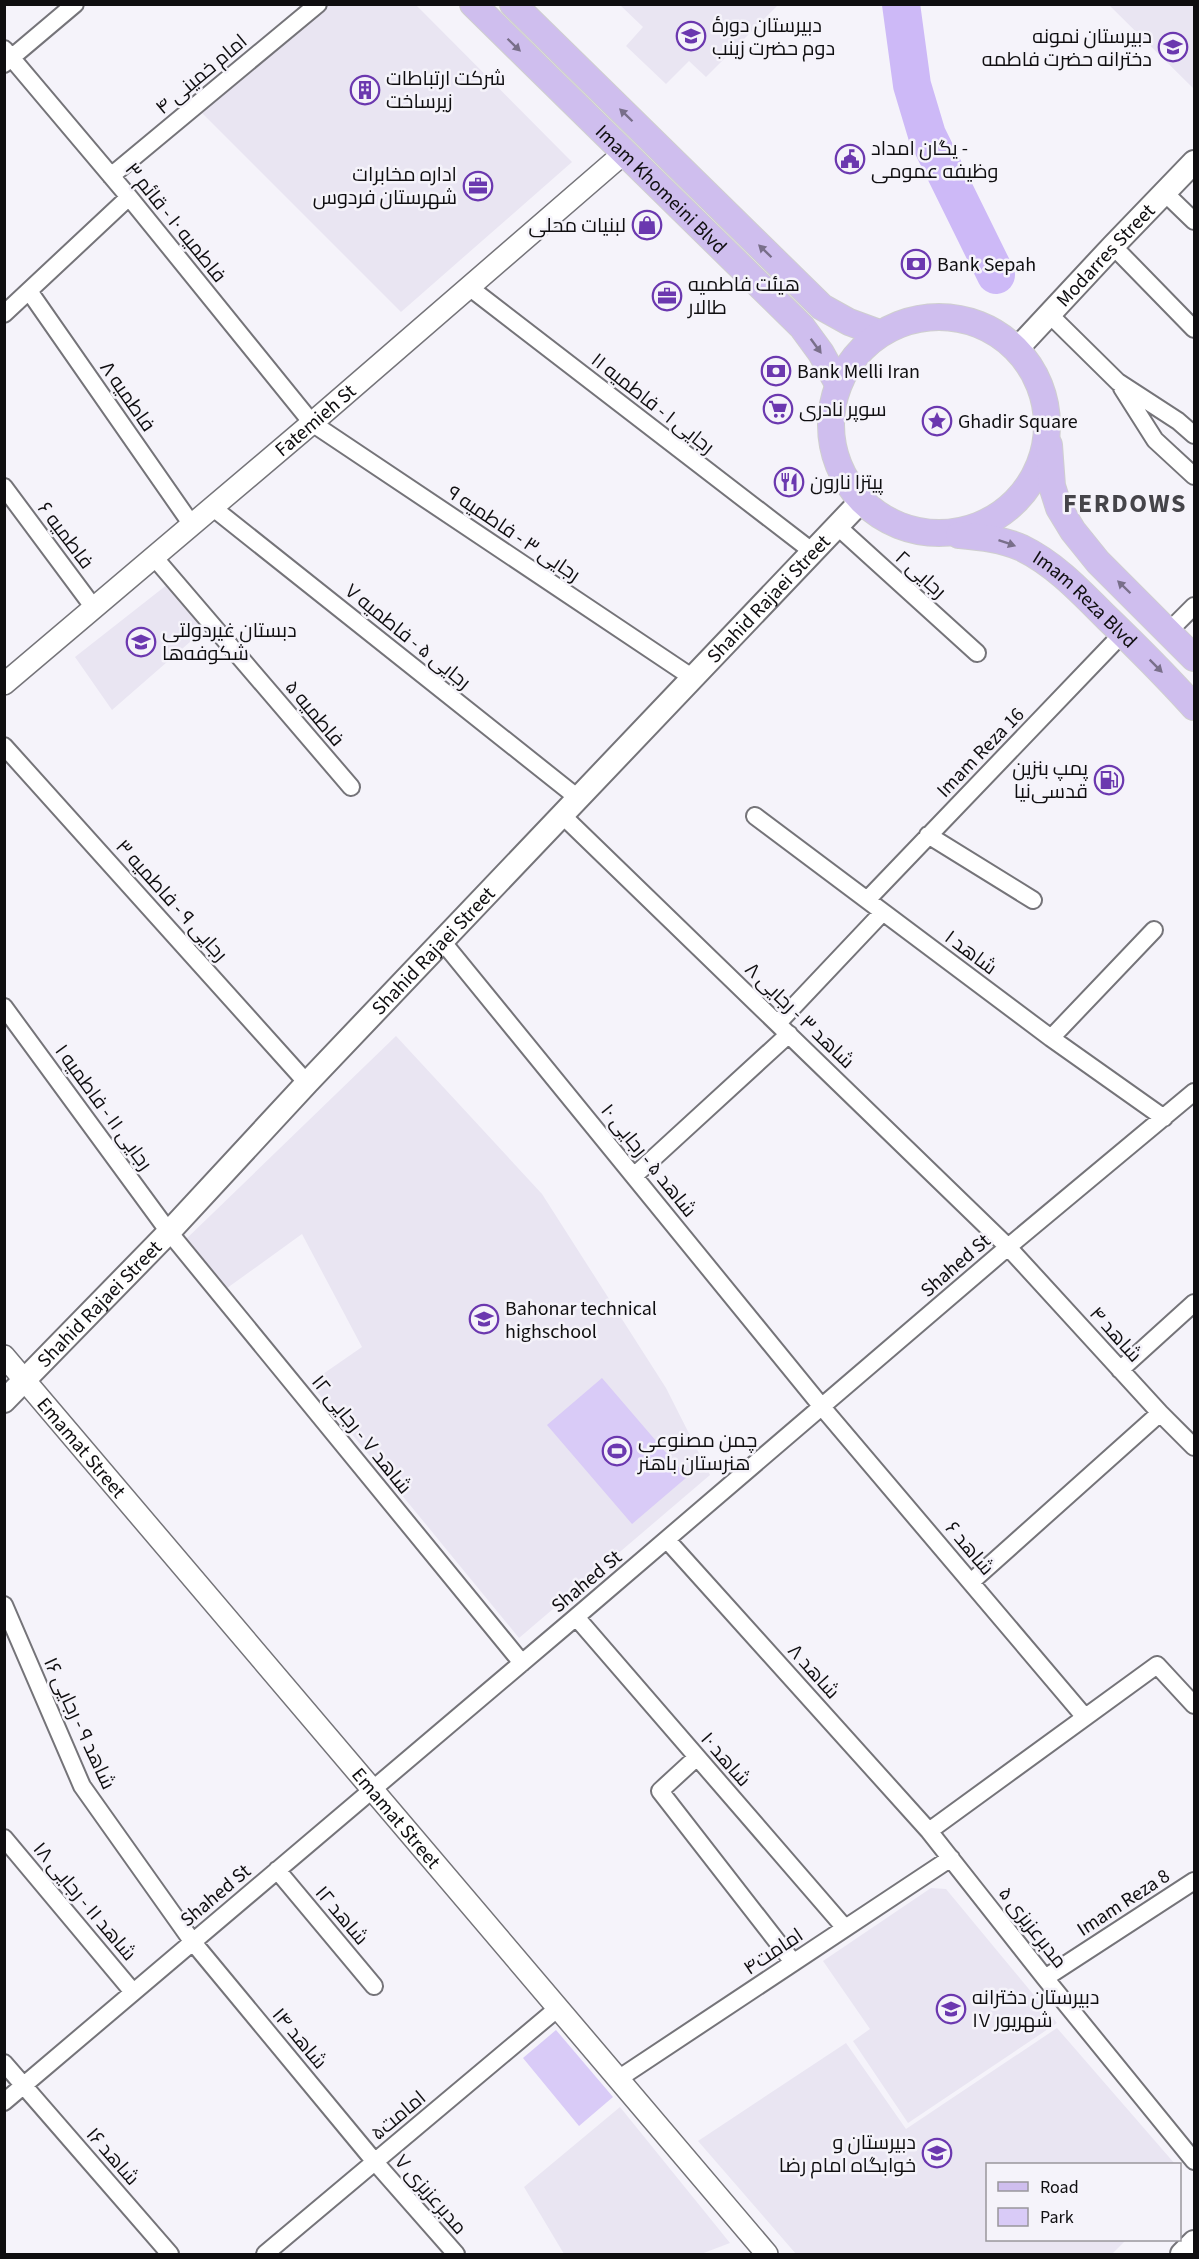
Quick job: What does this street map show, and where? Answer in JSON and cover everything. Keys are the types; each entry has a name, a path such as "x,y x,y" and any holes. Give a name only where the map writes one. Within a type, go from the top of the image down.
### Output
{"main road":[{"name":"Imam Khomeini Blvd","path":"473,4 802,327 821,353 838,384"},
{"name":"Imam Khomeini Blvd","path":"513,4 822,307 849,322 879,333"},
{"name":"Modarres Street","path":"1017,349 1194,162"},
{"path":"951,316 987,326 1017,349 1034,372 1045,399 1048,427 1043,459 1029,487 1007,510 980,526 949,534 916,532 886,520 862,500 842,474 832,445 830,414 838,384 854,356 879,333 913,318 951,316"},
{"name":"Imam Reza Blvd","path":"1048,427 1052,486 1059,508 1073,531 1098,562 1194,658"},
{"name":"Shahid Rajaei Street","path":"4,1401 169,1232 307,1083 862,500"},
{"name":"Imam Reza Blvd","path":"949,534 994,538 1020,547 1045,561 1074,585 1123,633 1194,707"},
{"path":"1182,2254 1194,2242"}],"street":[{"path":"7,57 75,4"},
{"name":"امام خمینی ۴","path":"111,176 318,4"},
{"name":"فاطمیه ۱۰ - قائم ۳","path":"7,57 129,197 312,423"},
{"name":"Fatemieh St","path":"4,684 312,423 624,153"},
{"path":"1165,192 1194,221"},
{"path":"4,314 129,197"},
{"path":"1113,246 1194,328"},
{"name":"رجایی ۱ - فاطمیه ۱۱","path":"469,287 813,552"},
{"name":"فاطمیه ۸","path":"29,291 192,525"},
{"path":"1050,315 1118,382 1178,421 1194,435"},
{"path":"1118,382 1155,440 1194,476"},
{"name":"رجایی ۳ - فاطمیه ۹","path":"312,423 693,678"},
{"name":"فاطمیه ۶","path":"4,487 94,608"},
{"name":"رجایی ۵ - فاطمیه ۷","path":"212,507 578,798"},
{"name":"رجایی ۲","path":"837,526 977,653"},
{"name":"فاطمیه ۵","path":"154,557 351,788"},
{"path":"1169,631 1194,606"},
{"name":"Imam Reza 16","path":"867,900 1123,633"},
{"name":"رجایی ۹ - فاطمیه ۳","path":"4,746 307,1083"},
{"name":"شاهد ۳ - رجایی ۸","path":"562,815 1008,1246"},
{"name":"شاهد ۱","path":"755,816 1051,1038 1164,1118"},
{"path":"928,835 1033,900"},
{"path":"634,1176 784,1028 884,912"},
{"path":"1051,1038 1154,930"},
{"name":"شاهد ۵ - رجایی ۱۰","path":"442,941 822,1407"},
{"name":"رجایی ۱۱ - فاطمیه ۱","path":"4,1007 169,1232"},
{"name":"Shahed St","path":"4,2102 667,1540 1008,1246 1194,1092"},
{"name":"شاهد ۷ - رجایی ۱۲","path":"169,1232 522,1663"},
{"name":"شاهد ۴","path":"1008,1246 1194,1448"},
{"path":"1120,1370 1194,1303"},
{"name":"Emamat Street","path":"4,1356 767,2254"},
{"name":"شاهد ۶","path":"822,1407 1084,1716"},
{"path":"971,1582 1160,1413"},
{"name":"شاهد ۸","path":"667,1540 929,1831"},
{"name":"شاهد ۹ - رجایی ۱۶","path":"4,1605 82,1786 192,1941"},
{"name":"شاهد ۱۰","path":"576,1617 845,1928"},
{"path":"929,1831 1157,1665 1194,1706"},
{"path":"697,1757 660,1791 793,1962"},
{"name":"مدبرعزیزی ۵","path":"929,1831 1194,2161"},
{"name":"شاهد ۱۱ - رجایی ۱۸","path":"4,1838 133,1992"},
{"name":"امامت۴","path":"618,2079 951,1858"},
{"name":"شاهد ۱۲","path":"277,1870 374,1986"},
{"name":"Imam Reza 8","path":"1045,1978 1194,1881"},
{"name":"شاهد ۱۴","path":"192,1941 375,2162"},
{"name":"امامت۵","path":"265,2254 558,2008"},
{"name":"شاهد ۱۶","path":"4,2063 170,2254"},
{"name":"مدبرعزیزی ۷","path":"375,2162 456,2254"}],"shaded area":[{"path":"326,5 416,5 572,162 401,312 200,111"},
{"name":"دبیرستان دورهٔ دوم حضرت زینب","path":"620,5 778,5 706,77 689,61 666,84 626,46 643,27"},
{"name":"دبیرستان نمونه دخترانه حضرت فاطمه","path":"1109,5 1194,5 1194,89"},
{"name":"دبستان غیردولتی شکوفه‌ها","path":"168,584 206,628 112,710 75,657"},
{"name":"Bahonar technical highschool","path":"396,1036 542,1194 666,1388 710,1475 519,1638 310,1383 362,1347 302,1234 223,1291 183,1242"},
{"name":"دبیرستان دخترانه ۱۷ شهریور","path":"931,1888 946,1889 1057,2023 908,2123 853,2041 870,2029 823,1961"},
{"name":"دبیرستان و خوابگاه امام رضا","path":"1057,2028 1174,2163 986,2163 986,2241 1125,2241 1112,2254 796,2254 698,2141 846,2043 906,2129"},
{"path":"620,2107 730,2243 701,2254 564,2254 524,2187"}],"green space":[{"name":"چمن مصنوعی هنرستان باهنر","path":"602,1378 687,1477 632,1524 547,1425"},
{"path":"556,2030 613,2097 579,2126 523,2058"}],"waterway":[{"path":"901,4 912,85 927,135 996,275"}],"place":[{"name":"دبیرستان دورهٔ دوم حضرت زینب","path":"691,36"},
{"name":"دبیرستان نمونه دخترانه حضرت فاطمه","path":"1173,47"},
{"name":"شرکت ارتباطات زیرساخت","path":"365,90"},
{"name":"یگان امداد - وظیفه عمومی","path":"850,159"},
{"name":"اداره مخابرات شهرستان فردوس","path":"478,186"},
{"name":"لبنیات محلی","path":"647,225"},
{"name":"Bank Sepah","path":"916,264"},
{"name":"هيئت فاطمیه طالار","path":"667,296"},
{"name":"Bank Melli Iran","path":"776,371"},
{"name":"سوپر نادری","path":"778,409"},
{"name":"Ghadir Square","path":"937,421"},
{"name":"پیتزا نارون","path":"789,482"},
{"name":"دبستان غیردولتی شکوفه‌ها","path":"141,642"},
{"name":"پمپ بنزین قدسی‌نیا","path":"1109,780"},
{"name":"Bahonar technical highschool","path":"484,1319"},
{"name":"چمن مصنوعی هنرستان باهنر","path":"617,1451"},
{"name":"دبیرستان دخترانه ۱۷ شهریور","path":"951,2009"},
{"name":"دبیرستان و خوابگاه امام رضا","path":"937,2153"}],"district":[{"name":"FERDOWS","path":"1125,503"}]}
